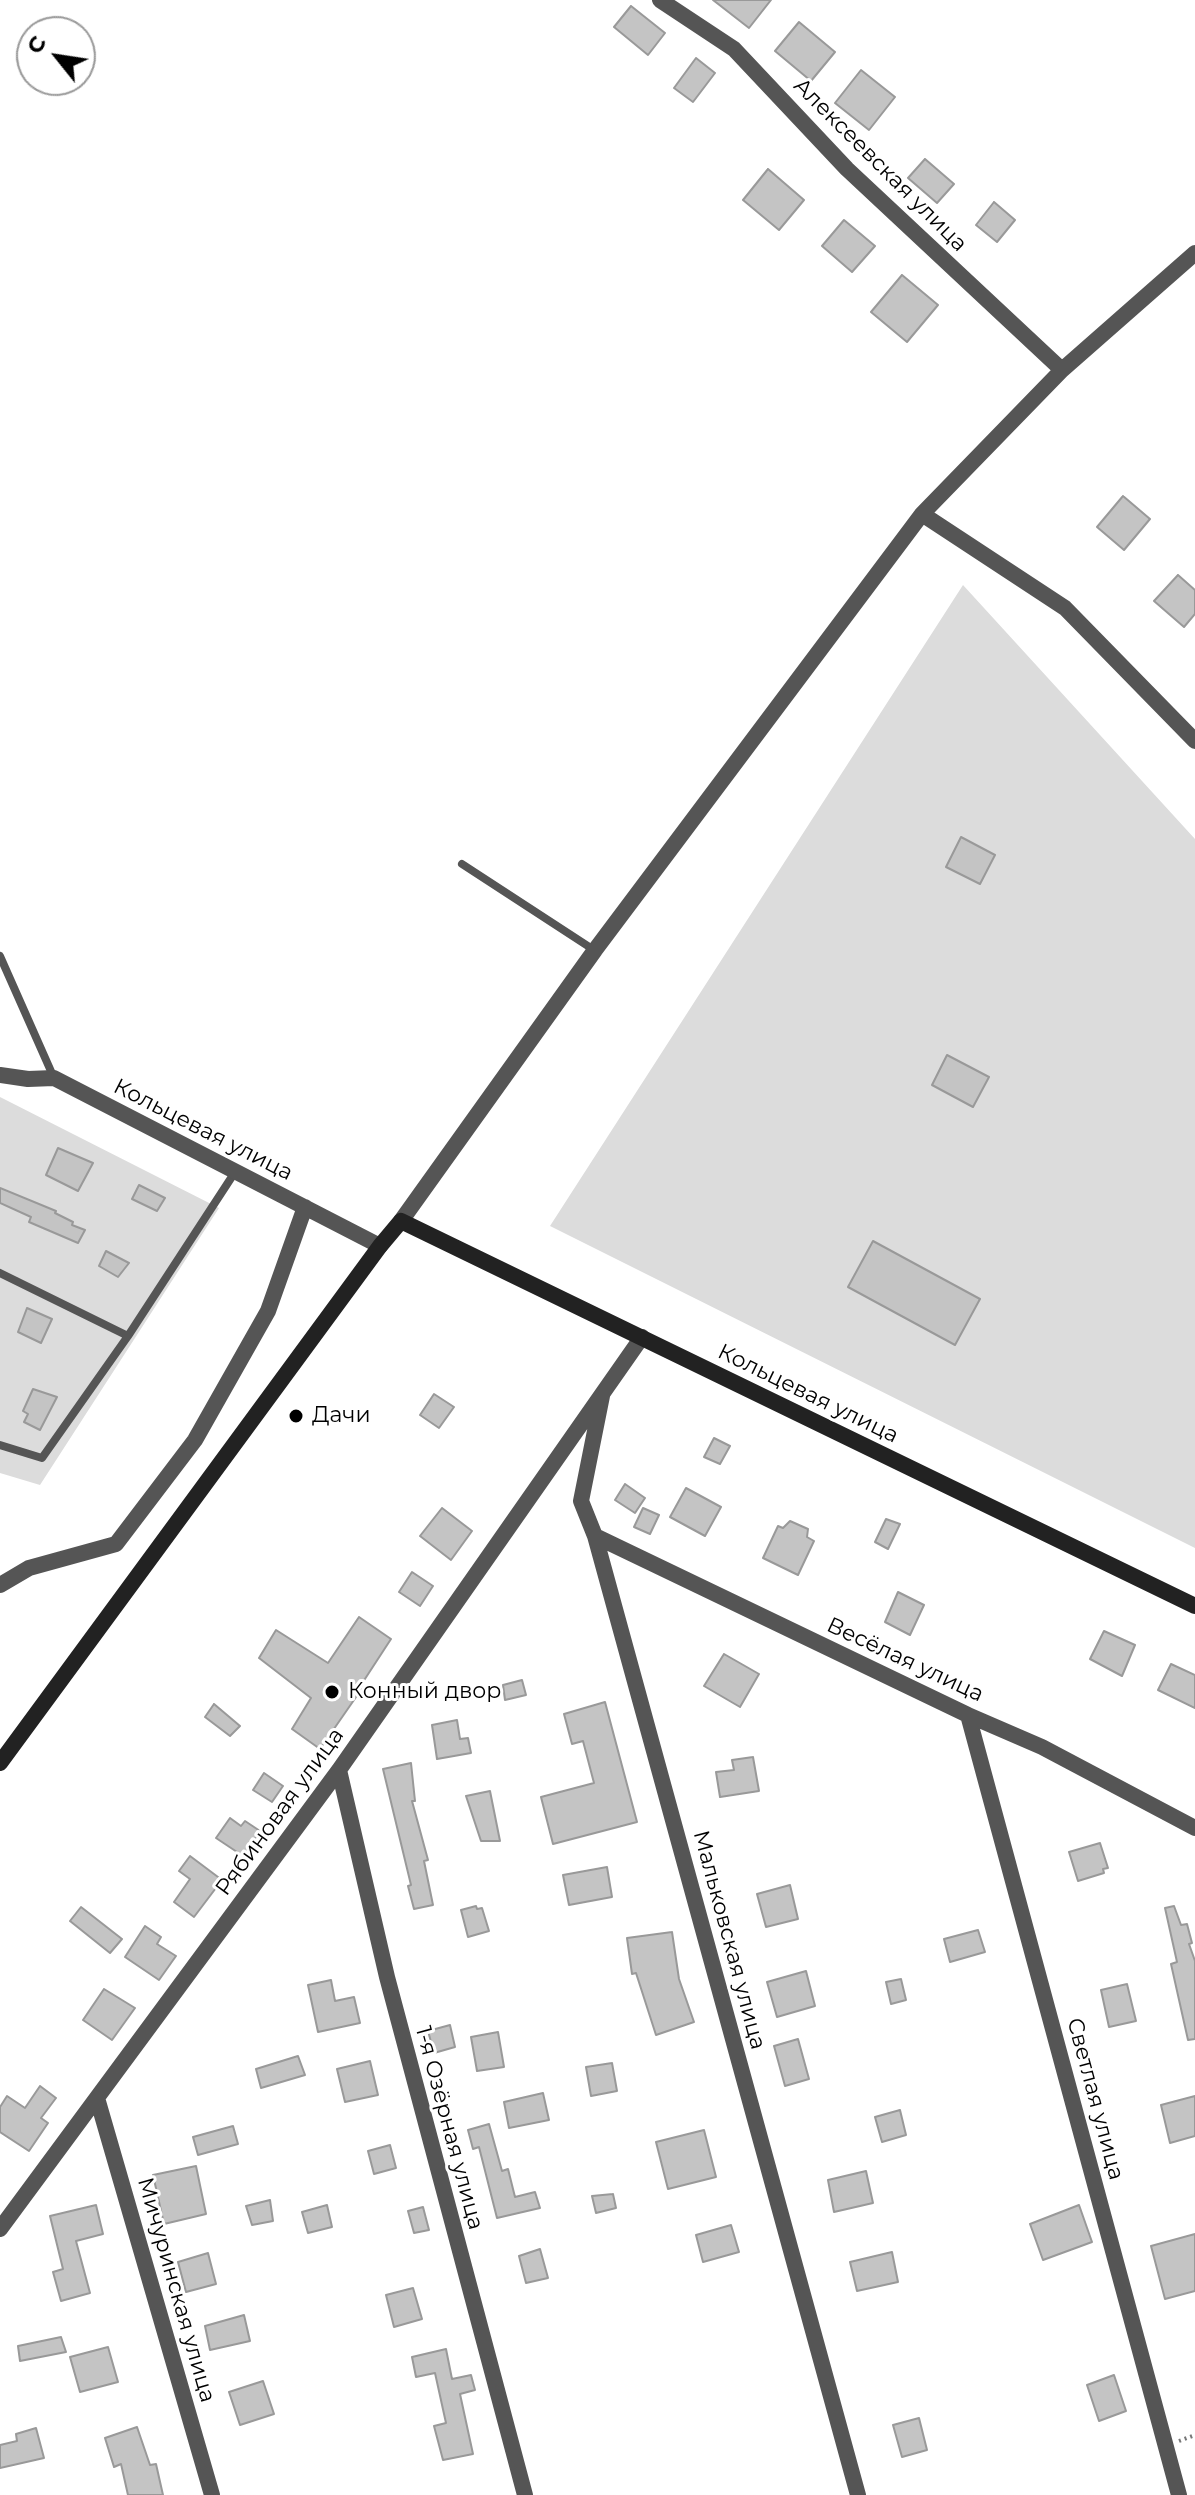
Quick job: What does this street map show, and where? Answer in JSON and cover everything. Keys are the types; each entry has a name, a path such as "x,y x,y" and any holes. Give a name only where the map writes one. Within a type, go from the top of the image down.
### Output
{"street":[{"name":"Алексеевская улица","path":"660,0 734,49 847,169 1062,370"},
{"path":"0,1763 401,1221 595,950 922,514 1062,370 1195,253"},
{"path":"922,514 1065,608 1195,741"},
{"name":"Кольцевая улица","path":"0,1075 28,1079 54,1078 380,1246"},
{"path":"0,1585 29,1568 116,1544 195,1440 268,1311 305,1207"},
{"name":"Кольцевая улица","path":"401,1221 1195,1606"},
{"name":"Рябиновая улица","path":"0,2229 339,1770 642,1337"},
{"name":"Мальковская улица","path":"602,1396 581,1501 595,1536 858,2495"},
{"name":"Весёлая улица","path":"595,1536 968,1715 1042,1747 1195,1828"},
{"name":"Светлая улица","path":"968,1715 1179,2495"},
{"name":"1-я Озёрная улица","path":"339,1770 387,1977 525,2495"},
{"name":"Мичуринская улица","path":"97,2098 212,2495"}],"lane":[{"path":"462,864 595,950"},
{"path":"0,956 54,1078"},
{"path":"0,1445 42,1458 128,1336 236,1172"},
{"path":"0,1273 128,1336"}],"shaded area":[{"path":"963,585 1195,839 1195,1548 550,1226"},
{"path":"0,1097 219,1208 40,1485 0,1473"}],"building":[{"path":"713,0 771,0 749,28"},
{"path":"631,6 665,33 648,55 614,27"},
{"path":"799,22 835,52 811,81 775,51"},
{"path":"696,58 715,73 693,102 674,88"},
{"path":"861,70 895,97 869,130 835,103"},
{"path":"925,159 954,184 937,203 908,178"},
{"path":"768,169 804,200 779,230 743,200"},
{"path":"994,202 1015,220 997,242 976,225"},
{"path":"844,220 875,246 852,272 822,246"},
{"path":"902,275 938,305 907,342 871,312"},
{"path":"1123,496 1150,519 1124,550 1097,527"},
{"path":"1178,575 1195,590 1195,614 1184,627 1154,601"},
{"path":"961,837 995,855 980,884 946,867"},
{"path":"947,1055 989,1077 973,1107 932,1085"},
{"path":"58,1148 93,1163 78,1191 46,1175"},
{"path":"139,1185 165,1198 157,1211 132,1199"},
{"path":"0,1188 56,1211 73,1222 72,1225 85,1230 78,1243 29,1222 31,1217 0,1203"},
{"path":"873,1241 980,1299 955,1345 848,1287"},
{"path":"106,1251 129,1263 118,1277 99,1266"},
{"path":"27,1308 52,1319 41,1343 18,1332"},
{"path":"33,1389 57,1397 40,1430 24,1422 28,1414 23,1411"},
{"path":"434,1394 454,1407 439,1428 420,1415"},
{"path":"714,1438 730,1446 720,1464 704,1457"},
{"path":"625,1484 645,1498 635,1513 615,1500"},
{"path":"686,1488 721,1507 705,1536 670,1517"},
{"path":"442,1508 472,1531 451,1560 420,1536"},
{"path":"643,1508 659,1515 650,1534 634,1527"},
{"path":"886,1519 900,1524 888,1549 875,1542"},
{"path":"790,1521 808,1529 807,1537 814,1541 798,1575 763,1558 778,1526 783,1528"},
{"path":"412,1572 433,1586 420,1606 399,1592"},
{"path":"898,1592 924,1605 910,1635 885,1622"},
{"name":"Конный двор","path":"359,1617 391,1639 361,1685 363,1687 320,1749 292,1729 311,1698 259,1658 276,1630 328,1663"},
{"path":"1104,1631 1135,1645 1122,1676 1090,1659"},
{"path":"724,1654 759,1674 740,1707 704,1686"},
{"path":"1171,1664 1195,1675 1195,1708 1158,1690"},
{"path":"522,1680 526,1695 505,1700 503,1685"},
{"path":"605,1702 637,1822 553,1844 541,1797 594,1783 583,1741 572,1744 564,1714"},
{"path":"214,1704 240,1726 230,1736 205,1717"},
{"path":"457,1720 460,1739 468,1738 471,1753 437,1759 432,1725"},
{"path":"753,1757 759,1791 720,1797 716,1772 734,1770 732,1760"},
{"path":"411,1763 415,1801 412,1801 428,1860 424,1861 433,1905 414,1909 383,1769"},
{"path":"264,1773 283,1786 272,1802 253,1790"},
{"path":"490,1791 500,1841 481,1841 466,1796"},
{"path":"230,1818 241,1826 245,1821 260,1831 243,1856 216,1838"},
{"path":"1100,1843 1108,1868 1103,1869 1104,1873 1078,1881 1069,1852"},
{"path":"190,1856 222,1880 194,1917 174,1902 190,1879 179,1871"},
{"path":"607,1867 612,1897 569,1905 563,1875"},
{"path":"790,1885 798,1919 766,1927 757,1894"},
{"path":"476,1906 477,1909 482,1908 489,1931 468,1937 461,1910"},
{"path":"1174,1906 1181,1925 1187,1924 1195,1961 1195,2039 1188,2040 1171,1964 1177,1962 1165,1908"},
{"path":"81,1907 122,1939 110,1953 70,1921"},
{"path":"145,1926 161,1937 157,1944 176,1956 159,1980 125,1957"},
{"path":"978,1930 985,1952 950,1962 944,1939"},
{"path":"672,1932 679,1979 694,2022 656,2035 636,1973 632,1974 627,1938"},
{"path":"806,1971 815,2006 777,2017 767,1982"},
{"path":"901,1979 906,2000 891,2004 886,1982"},
{"path":"331,1980 335,2001 354,1997 360,2023 318,2032 308,1985"},
{"path":"1127,1984 1136,2021 1109,2027 1101,1990"},
{"path":"104,1989 135,2008 112,2040 83,2020"},
{"path":"450,2025 455,2047 434,2053 428,2031"},
{"path":"498,2032 504,2067 477,2071 471,2037"},
{"path":"798,2039 809,2079 785,2086 774,2046"},
{"path":"298,2056 305,2075 261,2088 256,2069"},
{"path":"370,2061 378,2095 345,2102 337,2069"},
{"path":"612,2063 617,2091 591,2096 586,2067"},
{"path":"40,2086 56,2098 41,2118 48,2123 29,2151 0,2132 0,2107 7,2096 25,2108"},
{"path":"543,2093 549,2120 509,2128 504,2102"},
{"path":"1195,2096 1195,2136 1170,2143 1161,2105"},
{"path":"900,2110 906,2135 882,2142 875,2117"},
{"path":"489,2124 502,2171 508,2169 515,2197 535,2192 540,2208 497,2218 479,2147 473,2149 468,2130"},
{"path":"233,2126 238,2144 198,2155 193,2137"},
{"path":"704,2130 716,2177 668,2189 656,2142"},
{"path":"390,2145 396,2168 374,2174 368,2151"},
{"path":"196,2166 206,2214 164,2224 153,2175"},
{"path":"866,2171 873,2203 834,2212 828,2180"},
{"path":"613,2194 616,2208 596,2213 592,2196"},
{"path":"270,2200 273,2221 252,2225 246,2206"},
{"path":"96,2205 103,2234 76,2241 90,2293 61,2301 53,2272 63,2269 50,2216"},
{"path":"327,2205 332,2227 308,2233 302,2212"},
{"path":"1079,2205 1092,2242 1043,2260 1030,2224"},
{"path":"423,2207 429,2230 414,2233 408,2211"},
{"path":"731,2225 739,2252 703,2262 696,2235"},
{"path":"1195,2234 1195,2291 1165,2299 1151,2246"},
{"path":"540,2249 548,2278 526,2283 519,2256"},
{"path":"892,2252 898,2282 857,2291 850,2262"},
{"path":"208,2253 216,2284 186,2292 178,2262"},
{"path":"413,2288 422,2319 394,2327 386,2295"},
{"path":"244,2315 250,2341 210,2350 205,2326"},
{"path":"61,2337 66,2352 20,2361 18,2346"},
{"path":"108,2347 118,2382 80,2392 70,2357"},
{"path":"446,2349 452,2379 471,2375 475,2390 460,2394 473,2454 443,2460 434,2426 446,2423 435,2373 416,2377 412,2357"},
{"path":"1114,2375 1126,2411 1099,2421 1087,2385"},
{"path":"263,2381 274,2414 240,2425 229,2392"},
{"path":"919,2418 927,2450 902,2457 893,2425"},
{"path":"137,2427 150,2465 156,2464 163,2495 128,2495 121,2464 114,2467 105,2438"},
{"path":"36,2428 44,2458 0,2468 0,2445 17,2441 16,2434"}],"place":[{"name":"Дачи","path":"296,1416"},
{"name":"Конный двор","path":"332,1692"}]}
